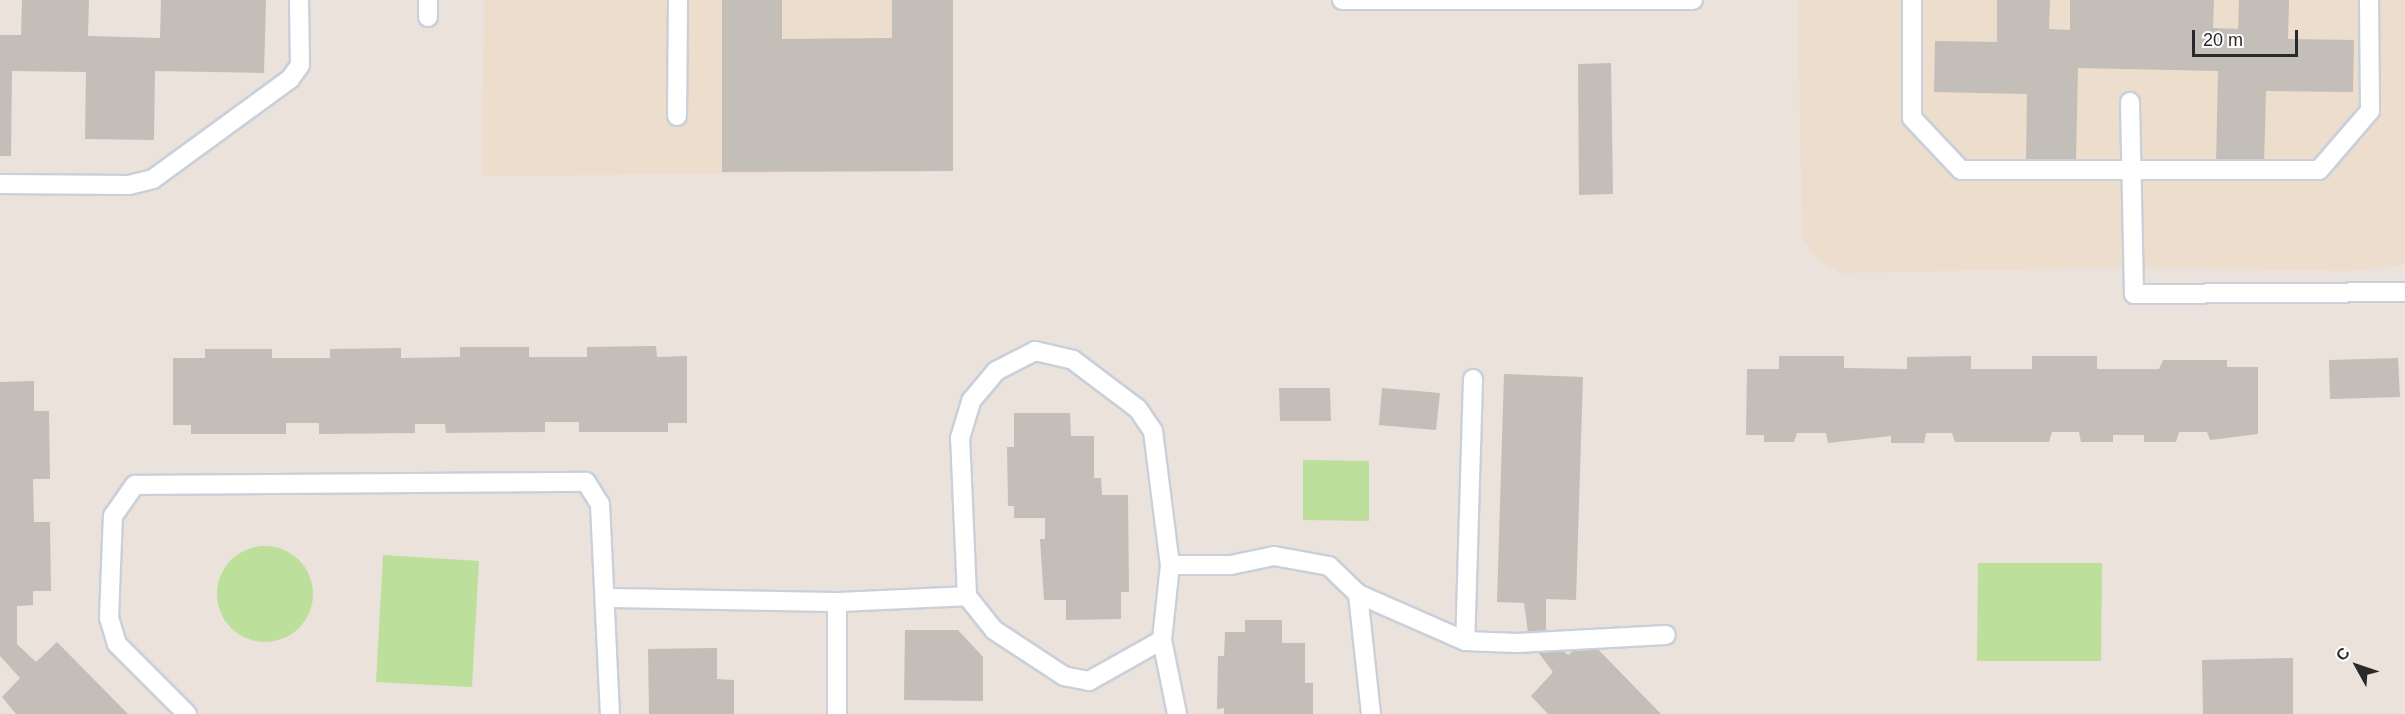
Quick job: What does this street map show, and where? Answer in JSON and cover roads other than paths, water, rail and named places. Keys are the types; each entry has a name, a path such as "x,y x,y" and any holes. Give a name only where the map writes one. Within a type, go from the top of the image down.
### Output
{"lane":[{"path":"0,184 129,185 153,179 290,79 300,65 299,0"},
{"path":"677,116 678,0"},
{"path":"1342,0 1693,0"},
{"path":"1912,0 1912,118 1961,170 2319,170 2370,111 2369,0"},
{"path":"2130,102 2134,294 2405,292"},
{"path":"1162,640 1089,681 1064,676 994,630 967,596 960,438 970,401 996,371 1035,351 1073,360 1138,409 1153,432 1170,566 1162,640 1177,714"},
{"path":"1465,640 1473,379"},
{"path":"187,714 117,644 109,618 112,516 135,485 586,482 600,504 607,598 610,714"},
{"path":"1170,566 1231,565 1274,556 1329,566 1358,594 1465,640 1517,643 1666,635"},
{"path":"1358,594 1371,714"},
{"path":"607,598 837,602 967,596"},
{"path":"837,602 837,714"}]}
